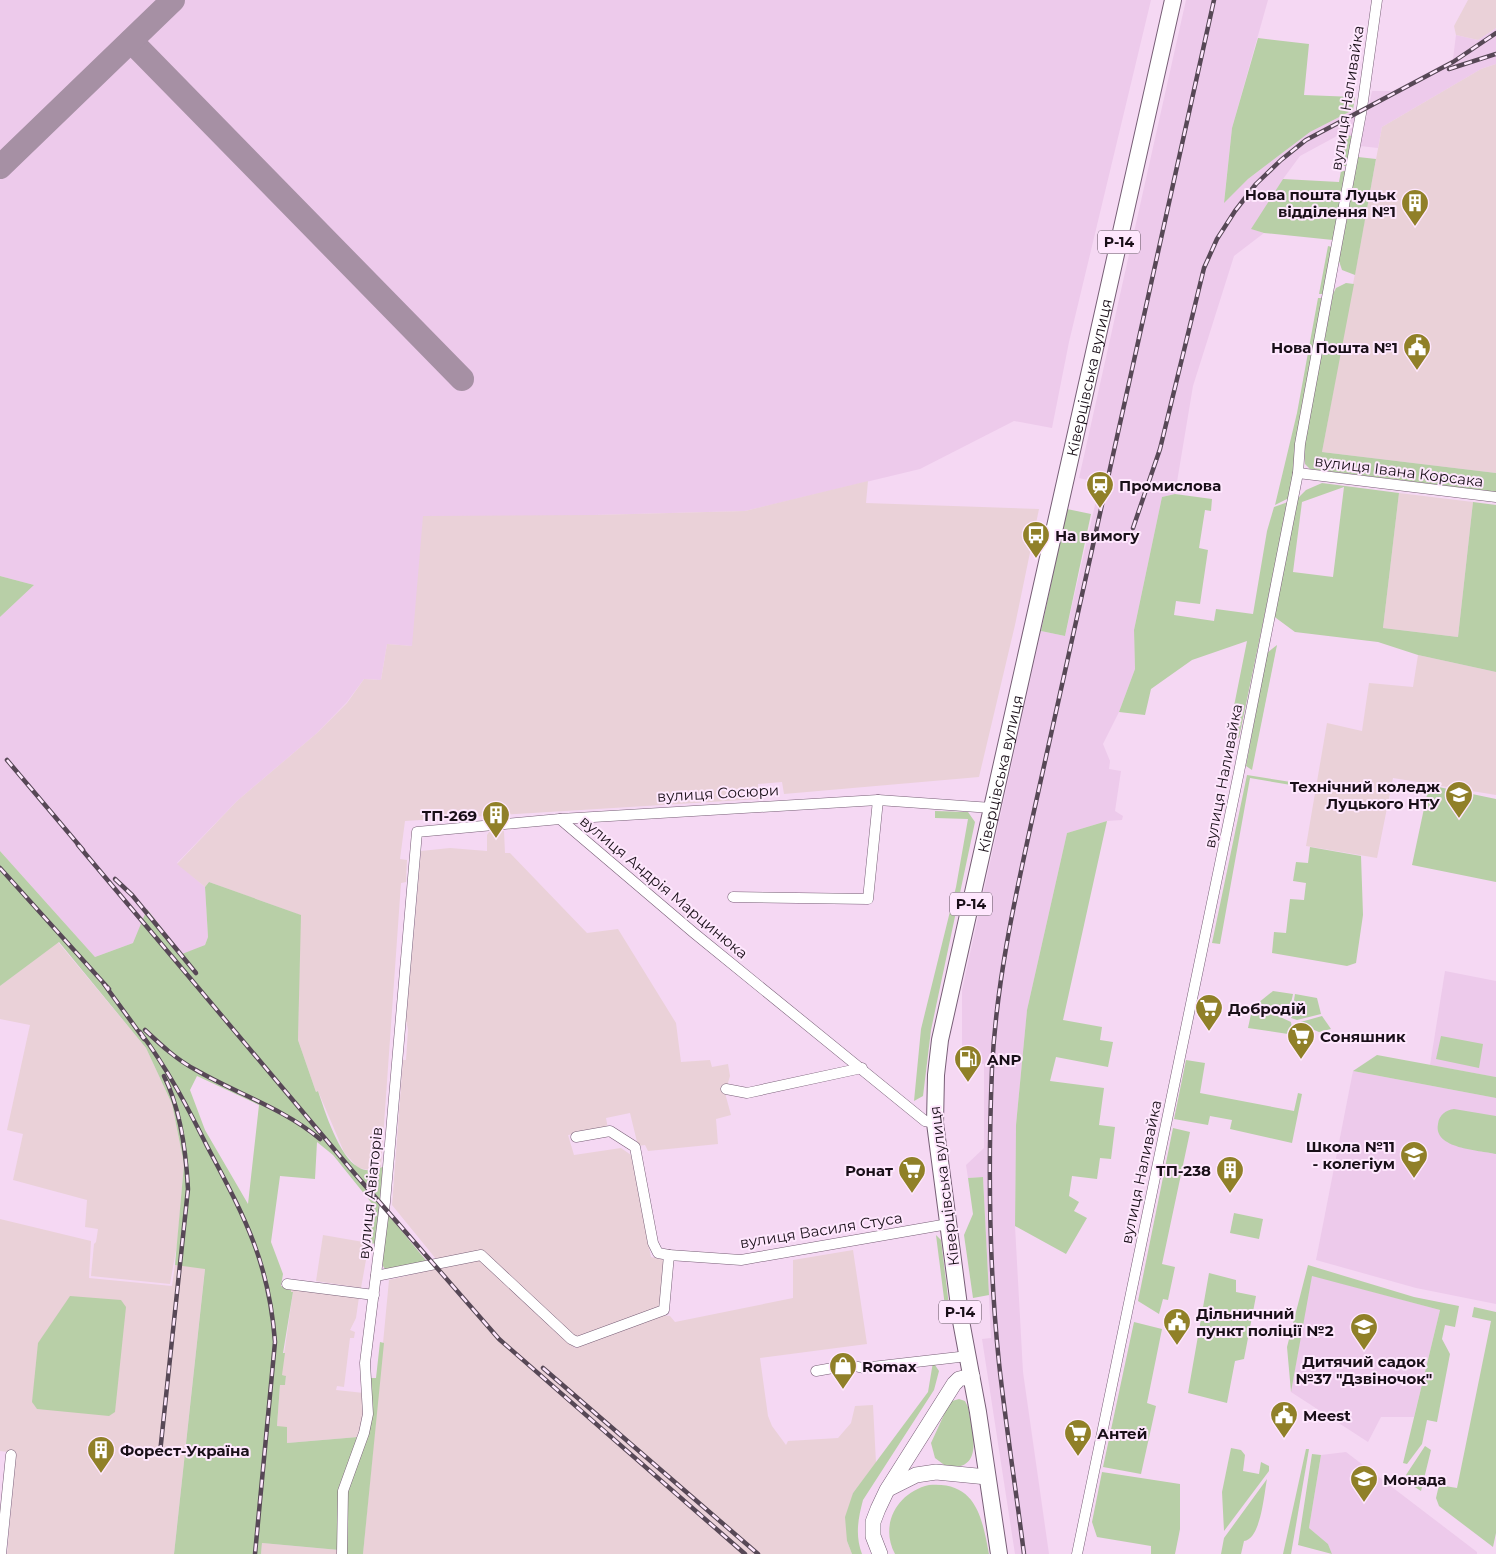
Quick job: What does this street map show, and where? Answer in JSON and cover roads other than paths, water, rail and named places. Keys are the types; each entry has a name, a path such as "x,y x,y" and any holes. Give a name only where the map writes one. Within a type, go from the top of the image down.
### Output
{"main road":[{"name":"Ківерцівська вулиця","path":"999,1554 948,1224 935,1123 936,1075 940,1040 1173,0"},
{"path":"880,1554 874,1536 873,1522 887,1490 954,1384 959,1379 972,1376"},
{"path":"887,1490 916,1475 936,1472 987,1477"}],"street":[{"name":"вулиця Наливайка","path":"1077,1554 1236,789 1298,474 1300,444 1362,108 1378,0"},
{"name":"вулиця Івана Корсака","path":"1298,474 1496,498"},
{"name":"вулиця Сосюри","path":"560,819 878,800 992,808"},
{"path":"732,897 868,899 878,800"},
{"name":"вулиця Андрія Марцинюка","path":"417,832 560,819 694,933 925,1121 935,1123"},
{"name":"вулиця Авіаторів","path":"342,1554 343,1491 364,1433 368,1414 365,1363 385,1202 417,832"},
{"path":"726,1089 747,1093 862,1068"},
{"path":"376,1276 481,1255 571,1339 577,1342 664,1310 669,1255 658,1253 653,1243 635,1147 610,1131 576,1137"},
{"name":"вулиця Василя Стуса","path":"669,1255 741,1260 948,1224"},
{"path":"287,1284 374,1296"},
{"path":"816,1371 850,1365 863,1368 968,1356"},
{"path":"1,1554 11,1455"}],"railway":[{"path":"1024,1554 999,1363 991,1253 991,1106 997,1006 1012,913 1025,851 1214,0"},
{"path":"1133,528 1160,449 1204,268 1217,239 1235,211 1256,184 1281,160 1306,140 1453,62 1496,33"},
{"path":"1449,69 1496,54"},
{"path":"7,760 83,850"},
{"path":"78,845 355,1174 499,1339 745,1554"},
{"path":"0,868 109,989"},
{"path":"115,879 132,895 196,973"},
{"path":"104,984 144,1039"},
{"path":"145,1030 182,1062 275,1110 306,1128 320,1139"},
{"path":"140,1032 176,1087 243,1217 261,1263 267,1287 275,1342 255,1554"},
{"path":"160,1453 188,1189 182,1131 175,1103 164,1076"},
{"path":"543,1368 758,1554"}],"place":[{"name":"Нова пошта Луцьк відділення №1","path":"1415,227"},
{"name":"Нова Пошта №1","path":"1417,371"},
{"name":"Промислова","path":"1100,509"},
{"name":"На вимогу","path":"1036,559"},
{"name":"Технічний коледж Луцького НТУ","path":"1459,819"},
{"name":"ТП-269","path":"496,839"},
{"name":"Добродій","path":"1209,1032"},
{"name":"Соняшник","path":"1301,1060"},
{"name":"ANP","path":"968,1083"},
{"name":"Школа №11 - колегіум","path":"1414,1179"},
{"name":"Ронат","path":"912,1194"},
{"name":"ТП-238","path":"1230,1194"},
{"name":"Дільничний пункт поліції №2","path":"1177,1346"},
{"name":"Дитячий садок №37 \"Дзвіночок\"","path":"1364,1351"},
{"name":"Romax","path":"843,1390"},
{"name":"Meest","path":"1284,1439"},
{"name":"Антей","path":"1078,1457"},
{"name":"Форест-Україна","path":"101,1474"},
{"name":"Монада","path":"1364,1503"}]}
